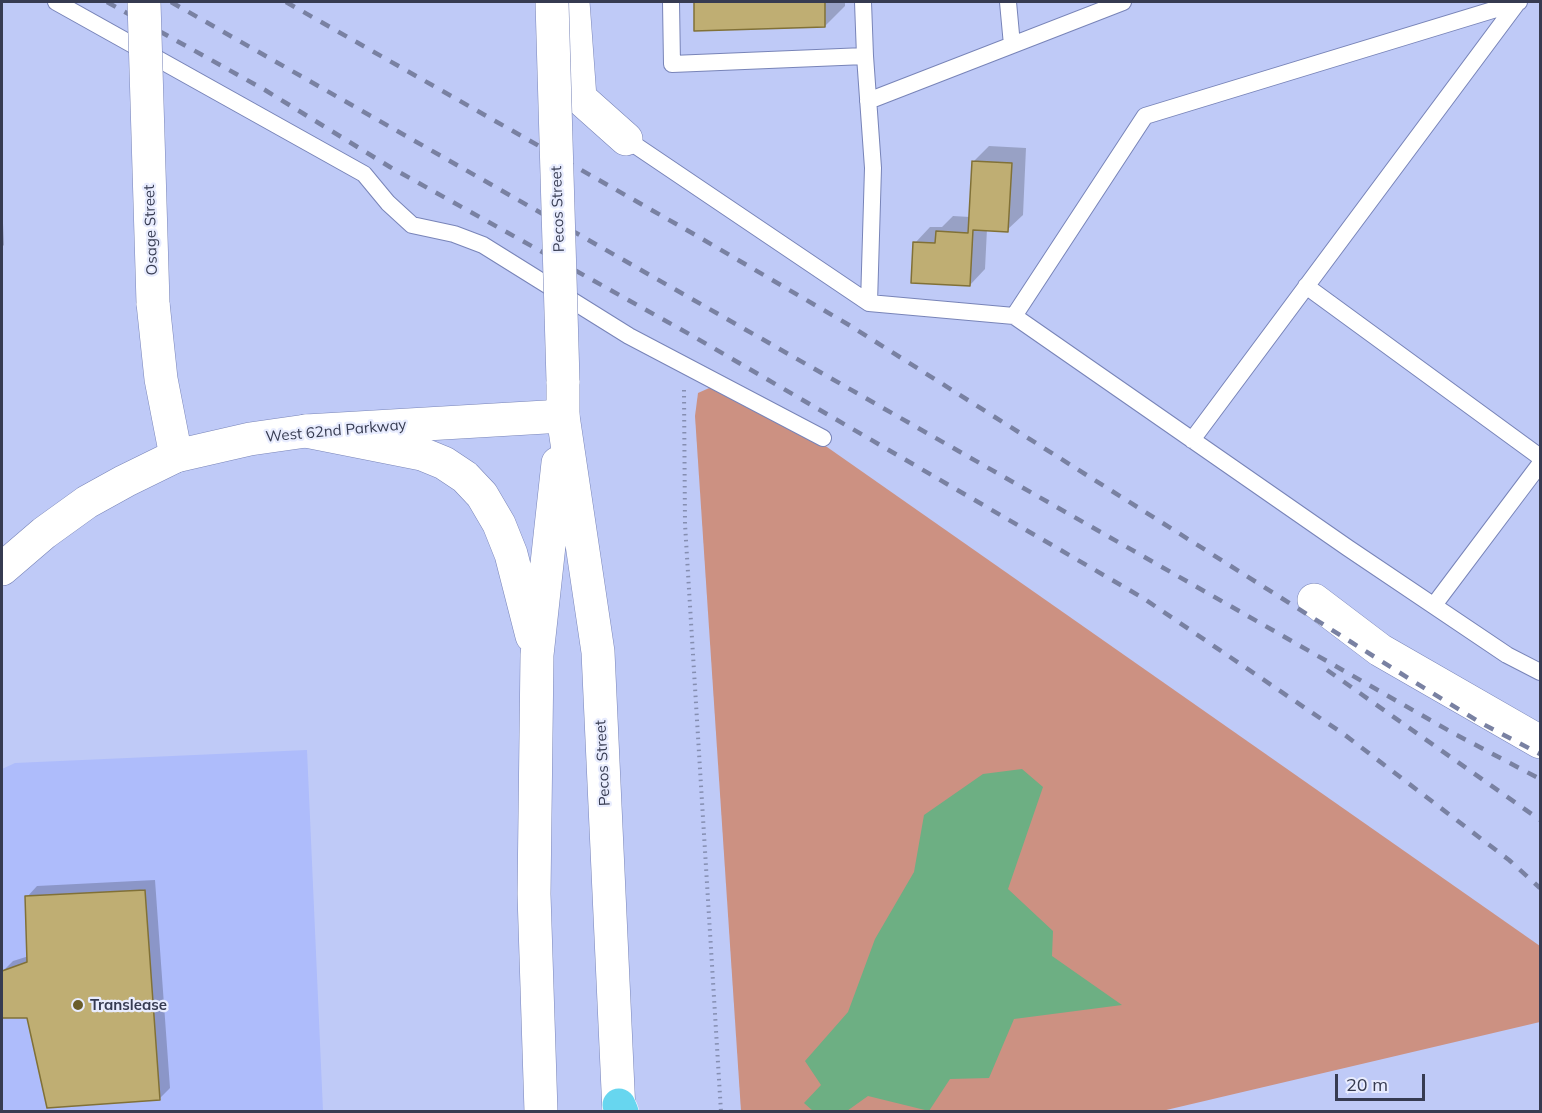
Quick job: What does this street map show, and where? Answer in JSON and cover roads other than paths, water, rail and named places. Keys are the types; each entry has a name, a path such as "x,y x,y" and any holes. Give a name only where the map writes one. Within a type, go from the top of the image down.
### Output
{"main road":[{"name":"Osage Street","path":"144,2 153,303 161,379 176,456"},
{"name":"Pecos Street","path":"541,1112 534,894 537,655 563,416 552,2"},
{"path":"573,2 580,98 626,139"},
{"name":"Pecos Street","path":"563,416 598,652 620,1109"},
{"name":"West 62nd Parkway","path":"2,569 44,533 87,502 176,456 250,439 306,431 563,416"},
{"path":"306,431 422,454 444,463 465,477 482,495 499,524 512,554 537,655"},
{"path":"1314,600 1380,650 1540,742"}],"lane":[{"path":"56,2 364,174 388,203 412,225 454,234 483,245 629,336 823,438"},
{"path":"671,2 672,64 864,56"},
{"path":"863,2 864,56 873,168 869,303"},
{"path":"1008,2 1012,45"},
{"path":"868,101 1123,2"},
{"path":"1191,440 1519,2"},
{"path":"1014,316 1145,116 1519,2"},
{"path":"626,139 869,303 1014,316 1191,440 1507,655 1540,672"},
{"path":"1306,286 1540,457"},
{"path":"1434,605 1540,464"}],"railway":[{"path":"107,2 265,90 390,167 691,335 1143,598 1345,735 1509,860 1540,888"},
{"path":"171,2 1453,733 1540,779"},
{"path":"286,2 849,325 1416,683 1481,723 1540,754"},
{"path":"1327,670 1540,820"}],"place":[{"name":"Translease","path":"78,1005"}]}
